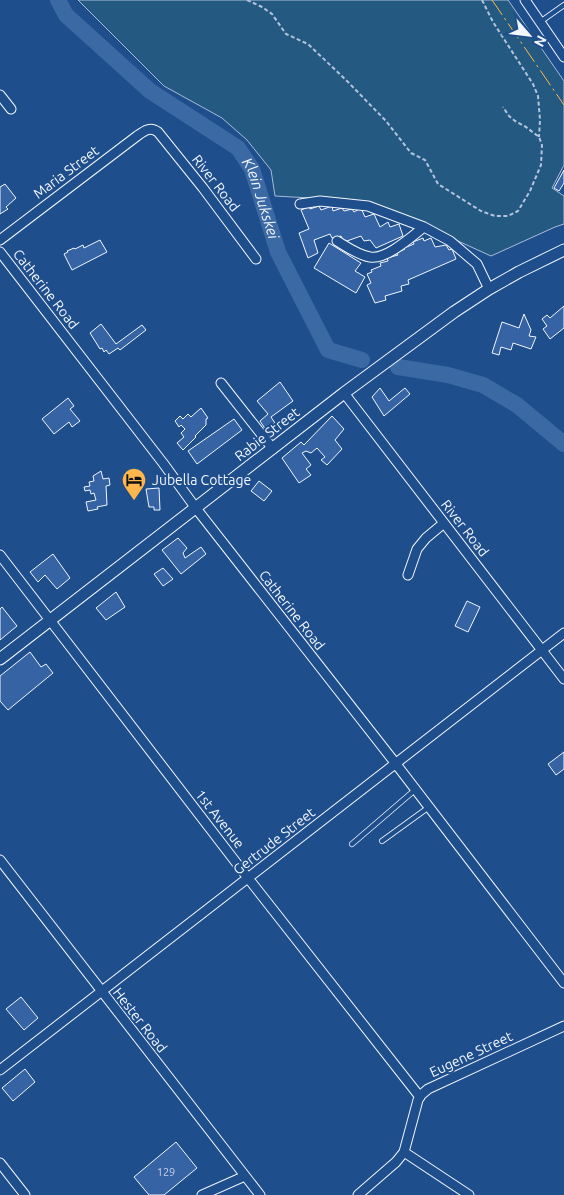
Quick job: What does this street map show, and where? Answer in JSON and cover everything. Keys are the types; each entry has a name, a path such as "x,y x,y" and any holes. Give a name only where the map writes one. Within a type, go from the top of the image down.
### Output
{"street":[{"path":"525,0 564,57"},
{"path":"0,95 11,109"},
{"name":"Maria Street","path":"0,240 137,136 150,129"},
{"name":"River Road","path":"150,129 158,132 197,180 256,259"},
{"path":"300,204 320,201 368,206 424,227 450,241 477,264 489,289"},
{"path":"337,241 369,257 379,257 400,245 424,227"},
{"name":"Rabie Street","path":"0,659 344,393 454,312 519,272 564,250"},
{"name":"Catherine Road","path":"0,252 564,983"},
{"path":"221,383 272,449"},
{"name":"River Road","path":"344,393 564,679"},
{"path":"408,575 417,549 426,538 444,523"},
{"name":"1st Avenue","path":"0,555 248,878 420,1097"},
{"name":"Gertrude Street","path":"0,1070 564,634"},
{"name":"Hester Road","path":"0,860 260,1195"},
{"name":"Eugene Street","path":"420,1097 433,1087 564,1026"},
{"path":"358,1195 396,1162 404,1152 420,1097"},
{"path":"404,1152 469,1195"},
{"path":"0,1163 25,1195"},
{"path":"202,1195 245,1176"}],"lane":[{"path":"540,22 564,5"},
{"path":"352,844 416,789"},
{"path":"382,841 429,807"}],"path":[{"path":"247,0 272,14 286,34 308,44 348,82 412,153 426,160 438,184 480,212 496,216 508,216 518,211 530,191 541,165 542,145 539,137 538,96 534,84 493,22 482,0"},
{"path":"503,107 515,121 539,137"}],"shaded area":[{"path":"78,0 508,0 564,81 564,165 552,188 564,196 564,224 491,256 414,221 363,201 275,196 271,170 247,140 222,118 164,86"}],"building":[{"path":"564,170 564,183 559,191 554,188"},
{"path":"5,184 16,198 6,207 8,209 0,214 0,187"},
{"path":"319,206 321,210 332,206 333,211 342,208 344,211 352,209 354,212 361,208 365,217 374,214 380,227 388,222 390,227 399,224 403,236 376,248 370,240 364,241 361,236 344,242 341,236 332,238 330,234 314,240 318,253 308,258 299,233 309,229 301,210"},
{"path":"423,238 424,241 431,238 435,247 446,245 449,250 452,249 456,259 408,280 409,284 401,286 402,291 385,296 386,300 375,303 367,285 371,283 367,274 381,266 380,263 388,261 387,258 398,255 397,253 404,248"},
{"path":"100,240 107,252 72,270 64,254 74,248 83,245 84,248"},
{"path":"329,243 361,263 355,271 365,277 356,293 314,268"},
{"path":"564,306 564,328 550,339 543,329 547,326 542,319 547,315 550,318"},
{"path":"524,314 531,330 529,336 536,337 531,349 513,343 511,350 501,347 499,355 492,353 502,322 519,328"},
{"path":"101,324 116,344 142,325 146,330 120,350 118,348 109,354 106,350 104,352 102,348 100,349 90,333"},
{"path":"280,382 293,401 271,417 275,423 266,430 260,421 268,414 257,401"},
{"path":"380,388 389,401 405,388 410,394 384,416 372,397"},
{"path":"68,398 74,406 70,409 80,421 72,427 69,422 54,434 42,419"},
{"path":"201,408 208,418 206,419 206,425 183,450 177,443 184,437 181,433 185,429 181,425 179,427 175,421 180,416 183,419 188,414 191,417"},
{"path":"332,416 344,429 335,440 342,449 327,465 321,460 325,457 317,448 311,453 306,451 302,453 311,465 306,469 311,475 299,483 282,458 301,442 304,445"},
{"path":"234,419 242,430 197,464 188,451"},
{"path":"101,471 103,479 109,478 110,485 106,486 107,505 88,511 86,502 96,500 94,493 91,494 90,490 85,491 84,487 90,486 89,482 94,481 93,476"},
{"path":"259,481 272,491 264,501 251,491"},
{"path":"159,488 160,510 154,510 154,507 149,507 146,489"},
{"path":"178,538 187,548 183,553 185,558 201,547 206,554 181,574 162,550"},
{"path":"53,554 70,578 57,589 45,575 38,582 30,572"},
{"path":"163,568 173,579 163,586 154,574"},
{"path":"116,592 125,607 106,620 96,608"},
{"path":"467,601 480,607 468,632 455,626"},
{"path":"2,607 17,626 0,640 0,609"},
{"path":"30,652 41,667 46,664 53,673 8,710 0,701 0,676"},
{"path":"564,752 564,769 556,775 548,764"},
{"path":"21,997 38,1018 24,1030 6,1009"},
{"path":"25,1069 35,1082 13,1101 2,1088"},
{"path":"176,1142 197,1168 164,1195 149,1195 134,1177"}],"waterway":[{"name":"Klein Jukskei","path":"58,0 66,15 150,91 238,148 252,169 278,252 328,350 362,360"},
{"name":"Klein Jukskei","path":"398,367 448,375 483,385 517,405 564,444"}],"power":[{"path":"492,0 564,105"}],"place":[{"name":"Jubella Cottage","path":"134,501"}]}
